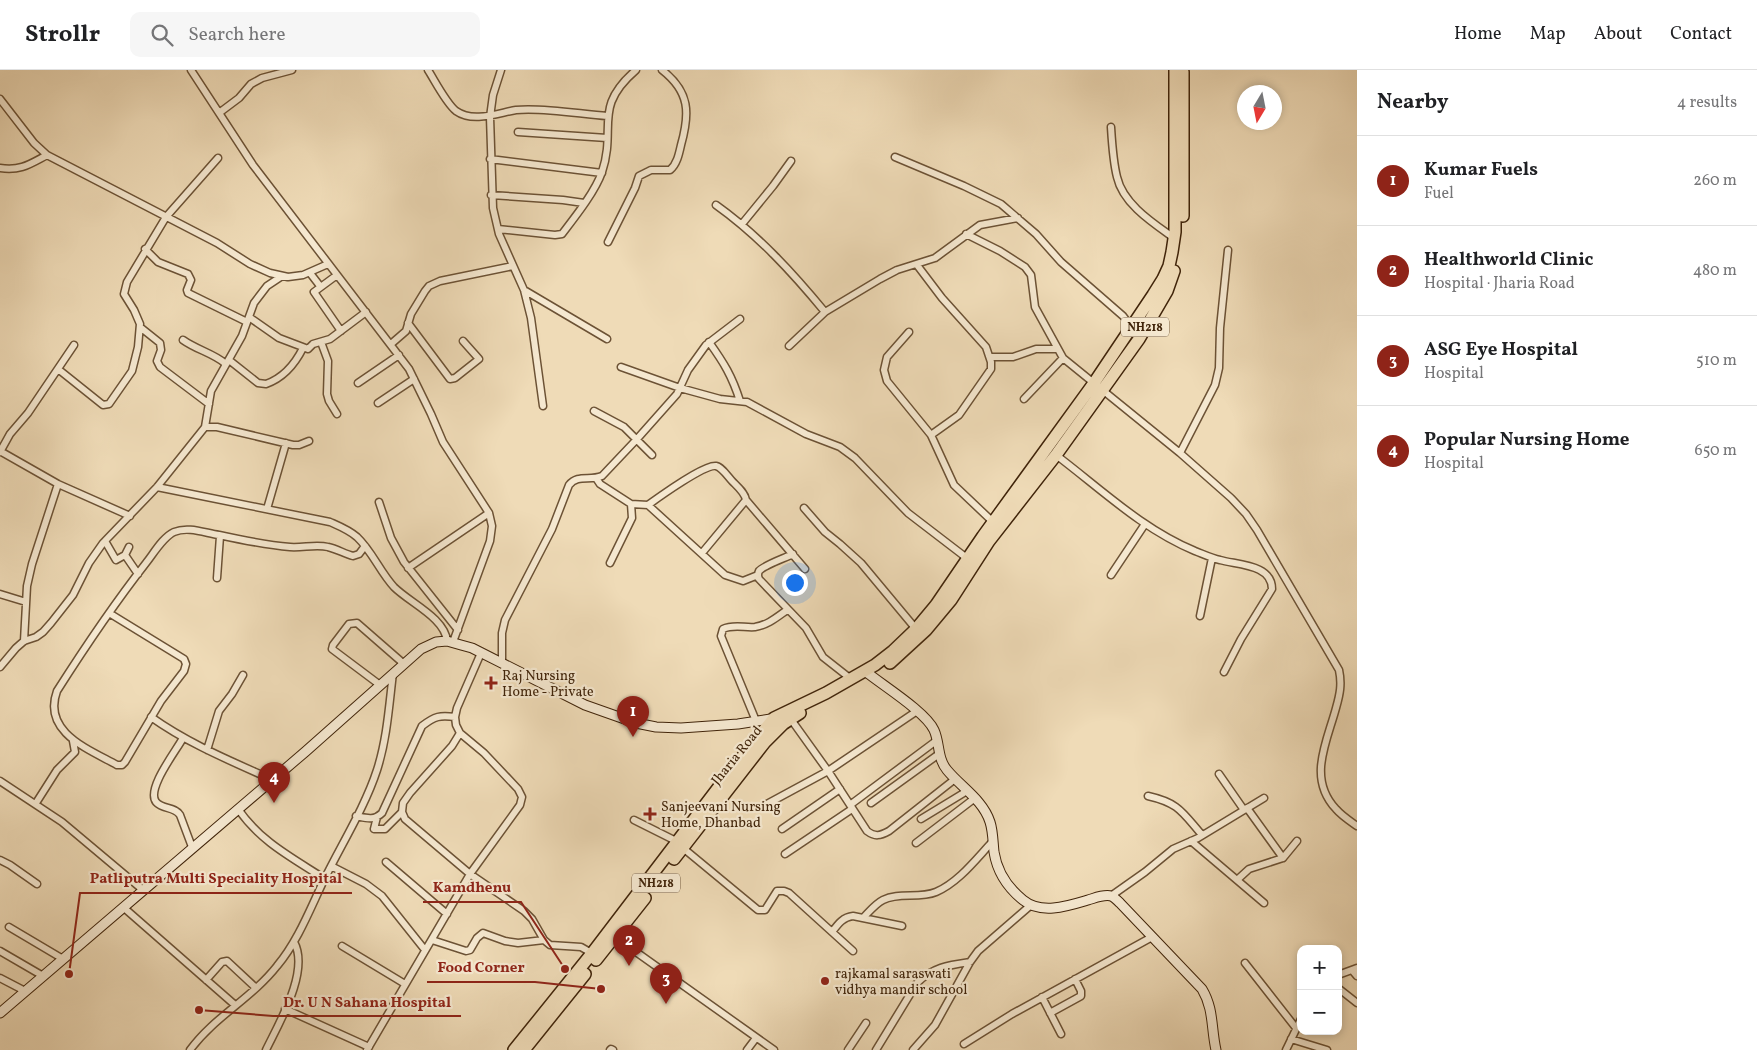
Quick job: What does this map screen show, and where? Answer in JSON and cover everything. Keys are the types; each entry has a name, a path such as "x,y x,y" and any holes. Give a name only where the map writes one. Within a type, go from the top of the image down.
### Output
{"highway":[{"name":"NH218","path":"774,718 851,679 868,674 893,651 916,629 936,605 986,538 1056,455 1163,279 1172,252 1174,238 1175,70"},
{"name":"NH218","path":"986,538 993,522 1098,387 1139,338 1167,291 1179,254 1183,224 1183,70"},
{"name":"NH218","path":"790,718 828,700 896,658 926,630 951,600 973,555"},
{"name":"Jharia Road","path":"514,1050 595,955 615,937 731,771 774,718"},
{"name":"Jharia Road","path":"524,1050 680,845 774,732 790,718"}],"main road":[{"path":"0,1012 429,644 450,642 481,653 585,705 636,723 681,728 790,718"},
{"path":"868,674 917,712 934,730 942,763 975,798 990,822 998,868 1004,879 1016,893 1031,905 1049,908 1061,907 1099,896 1111,896 1120,903 1202,989 1212,1014 1216,1048"}],"street":[{"path":"219,113 239,98 251,84 262,78 292,70"},
{"path":"428,70 456,111 469,115 490,117 507,112 528,110 607,116"},
{"path":"501,70 493,95 490,117 492,195 498,229 524,290 531,318 543,406"},
{"path":"498,229 560,235 584,203 602,173 607,138 607,116 611,100 636,70"},
{"path":"608,242 639,176 651,170 670,170 675,166 684,137 687,108 685,98 676,82 662,70"},
{"path":"157,487 330,522 342,527 356,536 365,546 374,561 395,587 443,628 450,642 458,630 490,541 492,526 489,513 443,442 414,379 399,355 253,165 194,71"},
{"path":"0,98 34,143 48,155 217,243 250,264 282,276 303,275 328,264"},
{"path":"1111,126 1116,172 1121,187 1141,212 1174,238"},
{"path":"518,132 607,138"},
{"path":"0,168 12,170 23,168 48,155"},
{"path":"895,157 1001,204 1036,234 1061,262 1123,316 1132,328"},
{"path":"58,369 103,405 107,405 126,381 135,363 140,327 134,310 124,294 124,289 145,249 166,217 218,158"},
{"path":"490,158 602,173"},
{"path":"742,224 791,161"},
{"path":"492,195 584,203"},
{"path":"716,205 742,224 775,254 825,312"},
{"path":"789,346 825,312 897,270 936,258 980,225 1018,218"},
{"path":"966,234 1025,266 1032,280 1035,307 1063,358 1180,453 1231,498 1246,514 1257,530 1339,670 1342,684 1332,724 1320,758 1320,778 1326,793 1336,809 1357,826"},
{"path":"145,249 158,262 188,274 191,280 187,290 188,293 248,320 279,338 303,348 308,348 313,344 330,339 366,312"},
{"path":"1180,453 1215,385 1218,375 1220,328 1228,250"},
{"path":"917,265 942,298 986,347 990,357 991,369 959,415 931,435"},
{"path":"391,344 406,331 412,312 425,291 434,283 513,266"},
{"path":"310,273 320,286"},
{"path":"337,275 320,286 314,293 341,331"},
{"path":"0,667 16,648 24,641 36,637 43,632 63,610 89,563 105,541 157,487 205,427 214,385 228,362 259,294 282,276"},
{"path":"524,290 608,339"},
{"path":"502,664 502,633 505,620 552,529 569,485 578,478 602,476 637,440 677,394 688,370 709,342 740,319"},
{"path":"408,323 450,379 456,378 479,359 463,341"},
{"path":"140,327 160,343 161,350 157,361 160,367 209,404"},
{"path":"909,332 887,357 885,377 931,435 954,485 993,522"},
{"path":"183,340 228,362 258,383 266,384 294,364 303,348"},
{"path":"321,342 328,361 329,401 337,414"},
{"path":"709,342 734,380 740,401"},
{"path":"74,345 28,413 10,434 0,452 58,484 130,516"},
{"path":"990,357 1013,357 1036,349 1057,349"},
{"path":"358,383 399,355"},
{"path":"1024,399 1063,358"},
{"path":"622,367 680,388 720,399 747,402 806,434 840,447 855,458 908,513 973,555"},
{"path":"378,403 414,379"},
{"path":"594,411 624,427 652,455"},
{"path":"205,427 299,445 309,441"},
{"path":"267,509 286,443"},
{"path":"1056,455 1145,524 1180,545 1212,558 1255,568 1264,573 1272,584 1272,589 1241,639 1224,672"},
{"path":"648,505 707,467 715,466 722,470 742,492 746,500 805,569"},
{"path":"596,478 600,484 631,504 648,505 730,578 743,581 758,575 764,568 793,554"},
{"path":"24,641 27,586 32,564 58,484"},
{"path":"702,553 746,500"},
{"path":"379,502 396,549 408,568 458,630"},
{"path":"610,563 632,518 631,504"},
{"path":"804,508 825,532 861,563 916,629"},
{"path":"408,568 489,513"},
{"path":"1111,575 1145,524"},
{"path":"109,613 184,659 186,664 184,671 172,685 122,765 73,741 65,734 59,724 54,708 54,699 65,679 109,613 163,541 172,533 181,529 290,547 331,547 353,556 359,554 365,546"},
{"path":"217,578 220,536"},
{"path":"105,541 116,560 125,555 129,547"},
{"path":"125,555 138,574"},
{"path":"1200,616 1212,558"},
{"path":"758,575 759,579 787,610 806,628 823,657 851,679"},
{"path":"0,594 26,602"},
{"path":"756,721 721,636 724,629 729,626 754,627 763,625 771,622 787,610"},
{"path":"380,685 332,649 349,624 352,622 357,623 404,664"},
{"path":"285,1009 368,1049 470,874 520,805 522,797 518,789 484,753 460,733 456,724 455,716 481,653"},
{"path":"190,1050 211,1026 256,988 278,965 294,942 376,771 384,744 393,674"},
{"path":"207,750 219,711 243,675"},
{"path":"767,804 828,771 917,712"},
{"path":"402,812 385,829 374,829 422,726 432,718 455,716"},
{"path":"151,718 183,738 272,780"},
{"path":"790,718 828,771 867,831 873,835 879,836 888,831 955,778"},
{"path":"460,733 441,759 403,803 402,812 405,819 470,874 524,911 532,919 544,940 550,945 582,947 595,955"},
{"path":"183,738 159,778 154,788 154,796 156,802 160,805 173,808 180,815 192,847"},
{"path":"36,803 56,770 75,752 73,741"},
{"path":"785,854 851,807 936,741"},
{"path":"871,803 939,754"},
{"path":"1219,774 1283,858"},
{"path":"0,781 36,803 97,850 143,890"},
{"path":"782,829 840,789"},
{"path":"920,819 967,791"},
{"path":"1148,796 1172,803 1178,807 1202,835"},
{"path":"916,843 975,798"},
{"path":"1111,896 1173,849 1202,835 1264,798"},
{"path":"238,809 259,835 325,880"},
{"path":"356,816 371,819 378,817"},
{"path":"634,820 680,845 756,909 764,910 777,891 784,891 853,951"},
{"path":"863,918 884,899 921,896 942,888 958,877 993,841"},
{"path":"1191,841 1264,903"},
{"path":"1237,880 1249,869 1283,858 1297,842"},
{"path":"0,860 37,884"},
{"path":"386,862 447,914"},
{"path":"331,866 366,884 382,896 425,950"},
{"path":"913,1050 939,1019 970,962 989,940 1031,905"},
{"path":"123,907 235,1005"},
{"path":"832,932 840,922 848,917 902,926"},
{"path":"9,927 63,959"},
{"path":"432,940 466,951 470,950 477,938 483,933 505,941 518,943 544,940"},
{"path":"615,937 774,1050"},
{"path":"964,1044 1075,979 1152,937"},
{"path":"266,1050 295,984 298,964 297,949 294,942"},
{"path":"342,946 405,984"},
{"path":"0,951 43,976"},
{"path":"206,980 222,962 228,961 256,988"},
{"path":"876,1050 917,983 925,975 942,966 970,962"},
{"path":"1244,962 1296,1028 1286,1050"},
{"path":"1342,974 1355,969 1357,976"},
{"path":"0,978 25,991"},
{"path":"1050,1013 1081,996 1082,993 1075,979"},
{"path":"1341,990 1357,1003"},
{"path":"1042,998 1061,1034"},
{"path":"848,1050 866,1023"},
{"path":"747,1050 756,1038"},
{"path":"1291,1039 1327,1050"}],"place":[{"name":"Raj Nursing Home - Private","path":"491,683"},
{"name":"Kumar Fuels","path":"633,737"},
{"name":"Popular Nursing Home","path":"274,803"},
{"name":"Sanjeevani Nursing Home, Dhanbad","path":"650,814"},
{"name":"Healthworld Clinic","path":"629,966"},
{"name":"Kamdhenu","path":"565,969"},
{"name":"Patliputra Multi Speciality Hospital","path":"69,974"},
{"name":"rajkamal saraswati vidhya mandir school","path":"825,981"},
{"name":"Food Corner","path":"601,989"},
{"name":"ASG Eye Hospital","path":"666,1004"},
{"name":"Dr. U N Sahana Hospital","path":"199,1010"}]}
